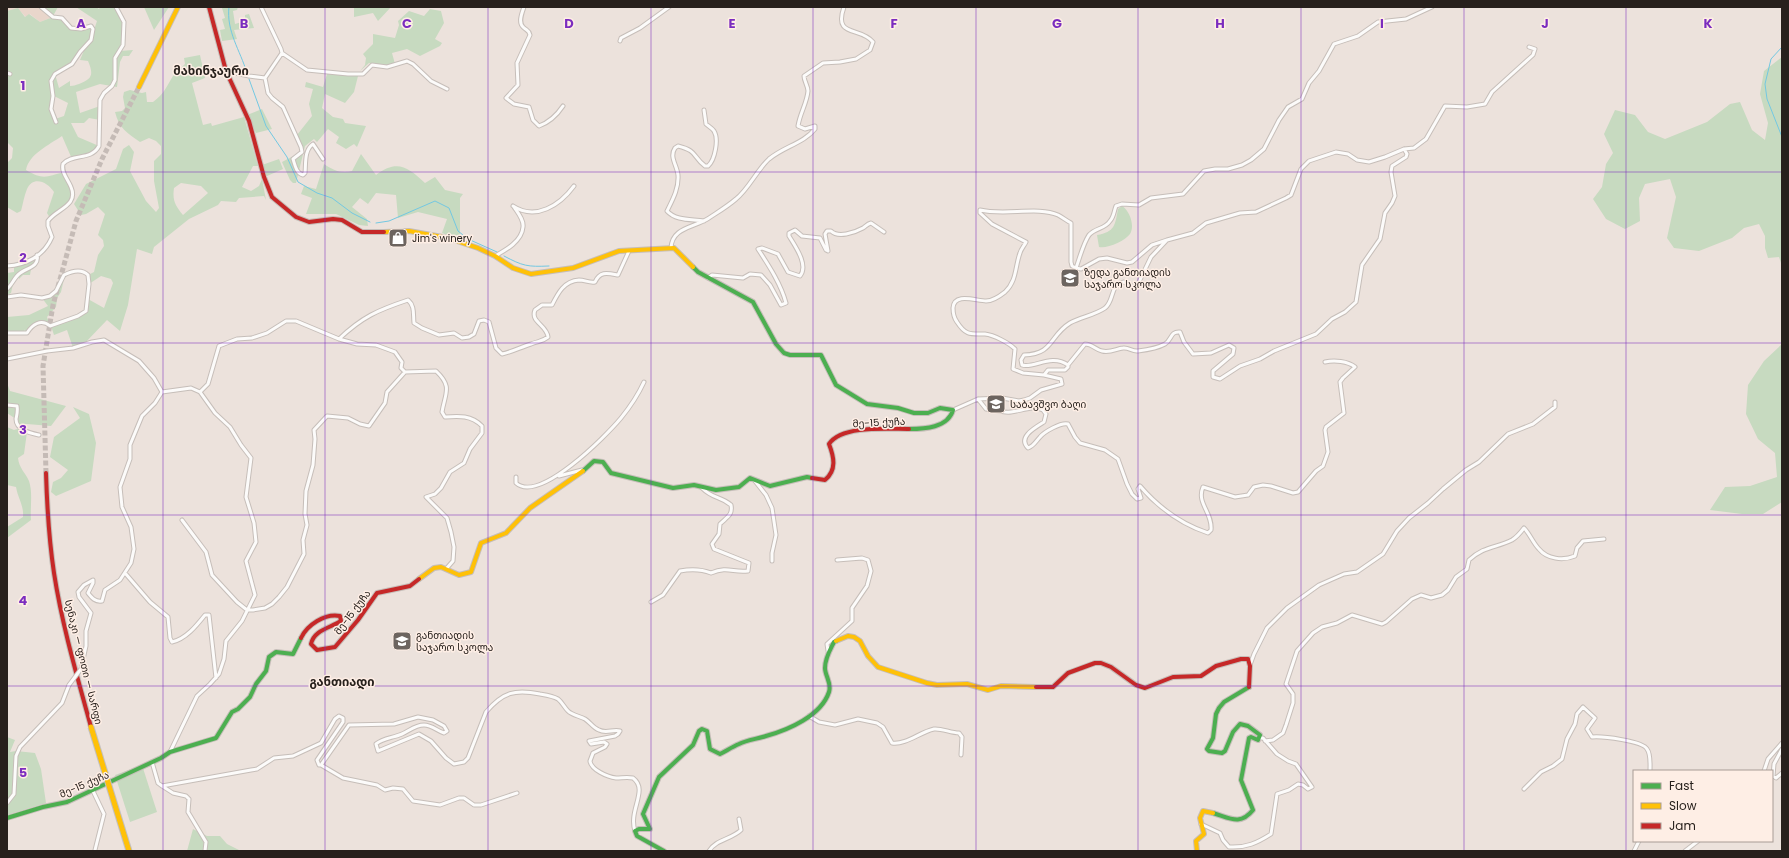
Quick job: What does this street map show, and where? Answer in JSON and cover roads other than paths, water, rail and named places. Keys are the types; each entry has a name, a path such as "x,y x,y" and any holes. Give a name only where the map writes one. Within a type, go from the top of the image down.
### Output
{"main road":[{"path":"139,87 178,7"},
{"path":"209,7 226,71 249,121 260,168 272,197 296,217 309,222 333,219 342,220 362,232 409,232 443,237 478,248 495,256 513,268 531,274 573,268 615,252 671,248 676,249 693,268 708,278 753,302 776,344 784,353 790,355 821,355 836,386 871,405 898,408 914,413 928,414 940,408 953,410"},
{"name":"მე-15 ქუჩა","path":"7,818 43,807 67,802 93,791 170,752 216,738 232,712 238,709 250,697 256,684 266,671 269,657 276,652 293,654 303,632 313,622 329,616 340,616 340,620 316,633 311,644 313,648 317,650 335,647 358,620 377,593 410,586 434,568 441,567 459,575 471,572 477,560 478,547 480,543 500,536 510,530 523,514 534,504 550,495 597,460 602,462 611,473 666,487 677,488 694,485 716,490 738,487 748,479 754,479 770,486 807,477 825,480 830,475 835,458 829,444 832,438 852,431 903,428 929,429 949,418 953,410"},
{"name":"სენაკი — ფოთი — სარფი","path":"46,474 47,500 55,575 72,658 91,727 129,851"},
{"path":"664,851 637,836 635,831 639,829 650,830 643,814 658,780 666,770 693,745 700,730 702,728 707,731 710,749 713,753 720,754 740,743 776,733 809,716 822,706 829,692 830,686 825,669 828,652 837,641 848,636 854,637 860,641 873,663 885,670 937,685 967,684 988,690 1001,686 1053,687 1068,673 1095,663 1101,663 1112,667 1136,685 1145,688 1172,677 1201,676 1216,666 1241,659 1249,660 1250,666 1248,689 1224,702 1218,708 1213,738 1207,748 1209,751 1217,753 1224,751 1233,732 1240,724 1248,726 1260,735 1262,739 1258,740 1249,738 1241,780 1253,808 1252,812 1244,818 1234,820 1203,811 1200,818 1200,824 1204,830 1204,834 1196,841 1198,851"}],"street":[{"path":"41,7 53,17 62,18 71,28 81,29 92,26 93,29 91,40 72,64 55,74 51,81 53,96 51,109 56,122"},
{"path":"7,266 27,262 37,255 50,242 52,237 48,226 48,221 69,205 72,200 72,191 64,172 63,164 70,159 91,155 96,152 99,146 100,100 104,92 112,86 115,80 115,58 123,45 124,22 116,7"},
{"path":"261,7 282,53 307,70 364,74 372,65 387,67 407,61 413,64 431,81 447,89"},
{"path":"524,7 521,20 522,26 530,35 517,64 518,86 506,98 514,104 529,107 533,120 539,126 547,123 558,114 563,106"},
{"path":"620,41 621,38 640,28 669,7"},
{"path":"671,248 672,240 677,233 704,221 737,199 768,160 811,134 815,129 815,126 805,129 798,126 799,114 807,99 808,89 804,76 823,63 856,59 870,50 873,42 872,40 855,32 847,31 842,26 841,17 844,7"},
{"path":"1076,268 1090,234 1094,230 1106,226 1114,214 1114,209 1118,205 1139,205 1151,198 1183,194 1204,171 1215,168 1228,169 1242,165 1258,155 1264,149 1279,120 1288,107 1302,99 1309,83 1319,71 1334,44 1358,36 1378,22 1406,19 1432,7"},
{"path":"953,410 978,399 1002,398 1024,400 1030,398 1041,390 1062,384 1061,379 1044,375 1017,372 1013,369 1015,349 1011,345 986,334 975,336 964,331 955,319 953,306 956,301 961,298 987,301 1006,291 1013,282 1020,251 1026,242 992,224 980,213 980,210 996,213 1049,212 1058,215 1071,224 1071,262 1072,266 1076,268 1081,269 1099,259 1107,258 1127,263 1132,262 1152,245 1192,233 1206,222 1240,213 1256,212 1286,198 1291,195 1301,169 1308,161 1336,152 1348,154 1357,160 1369,162 1404,148 1414,148 1426,139 1445,106 1467,107 1485,104 1492,92 1533,55 1535,49 1529,47"},
{"path":"282,53 266,78 268,93 283,107 301,146 302,152 293,159 296,170 300,174 305,173 304,161 310,146 313,144 323,159"},
{"path":"226,71 266,78"},
{"path":"704,110 706,124 713,130 716,136 714,156 711,163 708,166 705,166 695,154 687,148 678,146 675,148 672,154 678,176 676,195 667,210 672,216 679,219 704,221"},
{"path":"1044,375 1048,370 1065,370 1085,344 1089,344 1102,351 1109,351 1124,347 1138,351 1164,344 1169,341 1171,335 1175,332 1180,332 1188,348 1193,354 1211,353 1229,345 1234,348 1233,354 1213,371 1214,378 1220,379 1246,364 1316,334 1332,319 1345,312 1356,302 1362,265 1380,239 1385,213 1392,204 1395,196 1391,172 1392,166 1406,157 1408,154 1404,148"},
{"path":"495,256 508,250 522,233 524,226 521,217 513,206 527,212 546,210 568,194 574,186"},
{"path":"708,278 712,275 743,278 750,274 761,275 770,285 781,305 786,304 784,295 758,250 762,248 778,254 788,272 800,276 803,272 803,266 798,252 789,236 791,230 795,230 802,236 820,238 828,251 825,234 827,231 831,231 835,235 840,235 863,228 867,224 871,223 884,232"},
{"path":"1068,365 1052,360 1042,361 1026,366 1022,364 1021,360 1024,355 1036,355 1044,351 1061,330 1071,323 1105,308 1117,285 1124,282 1131,286 1137,286 1151,257 1166,240"},
{"path":"339,339 351,328 372,313 408,300 412,304 414,322 422,328 439,335 454,333 462,338 467,338 474,334 479,321 484,320 489,322 496,348 502,354 513,352 532,343 541,342 548,336 548,333 534,318 533,314 535,310 542,305 552,305 560,289 570,283 579,280 591,283 595,282 598,276 602,273 618,275 629,251"},
{"path":"7,289 13,284 18,275 31,269 36,263 37,255"},
{"path":"7,297 21,295 42,298 50,296 56,291 64,275 77,270 85,271 88,275 86,311 78,316 50,326 47,323 41,322 35,325 27,333 7,333"},
{"path":"200,392 208,384 219,346 237,339 252,338 267,333 286,321 296,320 339,339 357,344 376,345 395,352 402,362 401,368 405,372"},
{"path":"7,359 47,351 73,348 104,340 140,361 154,378 162,392"},
{"path":"978,399 986,409 1011,412 1036,408 1043,410 1046,414 1044,422 1031,430 1025,439 1025,443 1028,448 1031,447 1041,435 1060,424 1068,424 1075,438 1080,443 1105,450 1118,460 1127,484 1132,494 1137,499 1141,498 1138,488 1140,486 1157,504 1177,519 1208,533 1211,530 1210,516 1201,501 1200,494 1203,487 1234,498 1248,495 1254,487 1264,485 1293,493 1298,492 1316,471 1323,466 1328,452 1324,430 1330,422 1344,413 1340,382 1342,378 1355,367 1350,364 1332,360 1325,362"},
{"path":"247,610 266,608 279,598 304,554 303,540 307,525 305,514 306,492 313,465 315,439 314,430 327,416 348,418 360,424 369,426 385,403 387,392 405,372 436,371 442,377 447,386 447,394 442,412 446,417 464,416 471,418 482,426 482,433 470,449 464,463 450,472 441,488 435,494 426,497 447,518 451,532 454,547 453,561 446,569"},
{"path":"557,476 605,436 638,395 644,382"},
{"path":"7,803 14,794 16,756 20,747 62,703 69,685 81,669 86,646 86,631 91,613 79,597 78,592 90,580 93,580 88,592 92,598 98,602 102,602 104,590 120,580 131,563 134,549 131,527 122,507 120,487 130,459 130,445 142,416 155,403 162,392 191,388 200,392 215,412 230,427 252,461 246,497 254,523 256,542 246,561 255,595 242,621 226,641 222,668 216,678 197,696 170,752"},
{"path":"1250,666 1254,654 1267,628 1288,608 1319,585 1344,574 1358,572 1383,554 1397,531 1409,518 1466,470 1478,462 1508,434 1533,424 1555,407 1555,402"},
{"path":"7,405 17,406 18,411 16,419 20,428 27,432 39,435"},
{"path":"516,477 516,483 520,487 530,488 557,476 584,470"},
{"path":"754,479 766,495 772,508 776,535 772,560"},
{"path":"651,602 663,595 680,571 687,569 705,570 711,573 722,569 731,569 741,572 748,571 749,563 714,549 712,544 720,534 720,524 730,515 732,510 731,505 726,500 709,495 701,486"},
{"path":"182,520 206,552 212,576 247,610"},
{"path":"1262,739 1273,740 1283,733 1293,703 1293,694 1286,684 1288,677 1297,651 1318,629 1337,623 1352,615 1382,624 1412,599 1421,595 1431,598 1442,595 1448,590 1456,577 1467,569 1468,560 1473,555 1481,550 1514,539 1524,528 1540,551 1557,559 1566,560 1575,556 1577,548 1583,541 1604,539"},
{"path":"828,652 827,644 852,621 852,608 867,586 871,571 868,560 862,558 837,560"},
{"path":"125,573 150,602 168,617 170,638 172,642 179,640 191,631 205,615 209,615 216,678"},
{"path":"321,765 349,725 394,724 418,717 433,720 444,726 447,731 444,733 432,727 422,725 415,727 402,734 379,741 376,744 378,751 419,734 431,741 446,758 454,764 459,764 468,758 486,712 500,699 515,691 552,696 558,699 569,712 584,718 599,730 606,732 620,731 615,736 589,741 591,744 604,742 607,744 605,747 593,753 590,762 593,767 604,774 615,778 633,778 639,784 640,791 633,813 635,831"},
{"path":"1524,788 1541,772 1553,766 1562,759 1567,740 1575,724 1577,714 1583,707 1595,718 1587,729 1592,737 1603,736 1643,744 1648,749 1650,770"},
{"path":"162,786 257,769 274,758 300,754 321,743 335,720 341,716 344,720 341,726 317,760 317,763 348,780 378,785 385,790 393,788 403,789 413,801 440,805 447,804 459,798 464,798 474,805 482,805 517,793"},
{"path":"809,716 819,722 835,725 858,719 878,724 883,727 894,744 899,744 921,733 936,729 959,733 962,738 961,756"},
{"path":"1200,824 1220,834 1229,847 1242,848 1271,834 1278,794 1289,790 1298,784 1303,784 1308,789 1312,787 1296,764 1277,754 1262,739"},
{"path":"1764,770 1768,759 1782,743"},
{"path":"1782,749 1774,764 1773,776 1776,778 1782,772"},
{"path":"152,762 158,783 173,793 186,796 189,799 188,812 206,842 205,851"},
{"path":"93,791 104,814 95,850"},
{"path":"708,851 715,844 737,834 741,830 739,819"},
{"path":"1634,851 1638,842"},
{"path":"1685,851 1697,842"}],"waterway":[{"path":"229,7 230,24 234,40 247,73"},
{"path":"1782,47 1771,59 1765,84 1767,99 1782,137"},
{"path":"249,79 266,126 287,157 298,182 317,193 332,198 352,213 370,222"},
{"path":"376,223 389,221 435,201 449,208 458,231 463,235"},
{"path":"468,239 497,252"},
{"path":"504,256 525,265 549,266"}],"tunnel":[{"path":"46,473 43,366 53,305 76,221 102,159 139,87"}],"place":[{"name":"Jim's winery","path":"398,238"},
{"name":"ზედა განთიადის საჯარო სკოლა","path":"1070,278"},
{"name":"საბავშვო ბაღი","path":"996,404"},
{"name":"განთიადის საჯარო სკოლა","path":"402,641"}],"district":[{"name":"მახინჯაური","path":"211,71"},
{"name":"განთიადი","path":"342,682"}]}
